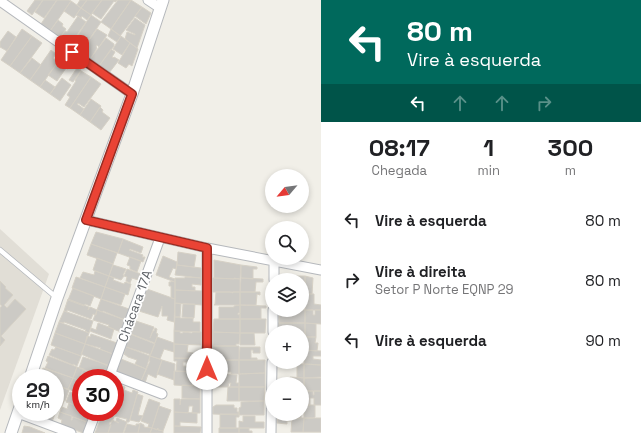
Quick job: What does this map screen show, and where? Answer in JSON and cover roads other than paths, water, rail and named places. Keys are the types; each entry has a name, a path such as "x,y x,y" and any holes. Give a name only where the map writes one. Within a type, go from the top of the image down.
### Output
{"street":[{"path":"33,369 57,298 132,94 162,4 148,0"},
{"path":"0,1 132,94"},
{"path":"86,220 160,238 265,260"},
{"name":"Chácara 17A","path":"112,369 160,238"},
{"path":"207,248 207,433"},
{"path":"292,265 321,270"},
{"path":"271,433 272,369"},
{"name":"Chácara 17A","path":"124,381 162,394"},
{"path":"11,433 15,421"},
{"path":"47,421 71,433"},
{"path":"88,433 93,421"}],"lane":[{"path":"0,250 57,298"}]}
